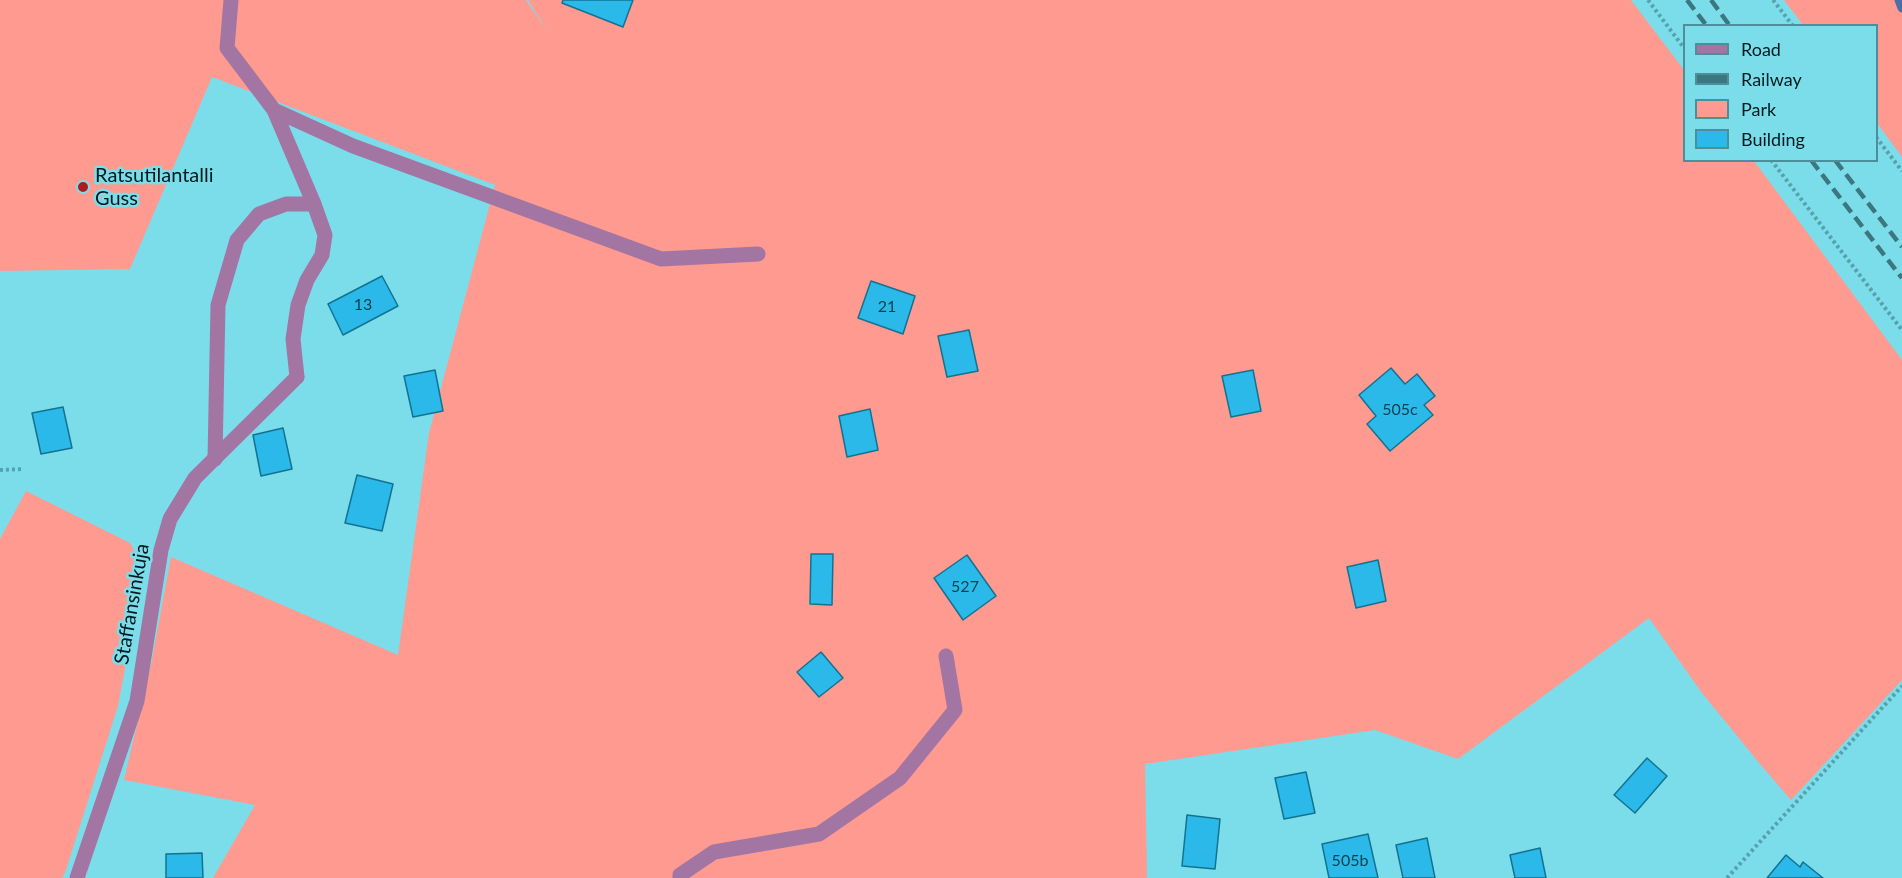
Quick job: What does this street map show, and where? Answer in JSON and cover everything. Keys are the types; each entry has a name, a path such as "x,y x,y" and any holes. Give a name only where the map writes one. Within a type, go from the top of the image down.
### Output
{"street":[{"path":"215,459 218,305 237,240 259,214 286,204 314,204 274,110 226,48 231,0"},
{"path":"274,110 353,146 661,259 758,254"},
{"name":"Staffansinkuja","path":"77,878 137,700 161,550 170,519 195,478 297,377 293,339 297,305 307,280 321,255 325,236 314,204"},
{"path":"680,878 680,875 714,852 819,834 900,778 955,710 946,656"}],"path":[{"path":"1648,0 1683,47"},
{"path":"1773,0 1791,24"},
{"path":"1878,140 1902,171"},
{"path":"1774,162 1902,330"},
{"path":"0,470 24,469"},
{"path":"1727,878 1902,686"}],"green space":[{"path":"0,0 526,0 548,32 528,0 1631,0 1683,69 1683,162 1755,162 1902,360 1902,680 1791,800 1702,693 1649,618 1458,759 1375,730 1145,764 1147,878 213,878 255,805 124,780 151,665 171,557 398,655 429,433 495,185 212,77 130,269 0,271"},
{"path":"1784,0 1902,0 1902,157 1878,124 1878,24 1802,24"},
{"path":"26,491 130,543 144,567 118,706 62,878 0,878 0,539"}],"building":[{"path":"563,0 633,0 623,27 562,3"},
{"path":"382,276 398,306 343,335 328,304"},
{"path":"871,281 915,296 903,334 858,318"},
{"path":"969,330 978,371 947,377 938,336"},
{"path":"1391,368 1405,384 1417,374 1435,396 1424,405 1433,415 1390,451 1367,424 1376,416 1359,395"},
{"path":"435,370 443,411 413,417 404,376"},
{"path":"1253,370 1261,411 1231,417 1222,376"},
{"path":"63,407 72,448 41,454 32,413"},
{"path":"870,409 878,450 847,457 839,416"},
{"path":"283,428 292,469 261,476 253,435"},
{"path":"357,475 393,484 382,531 345,523"},
{"path":"811,554 833,554 832,605 810,604"},
{"path":"967,555 996,596 963,620 934,578"},
{"path":"1378,560 1386,601 1356,608 1347,567"},
{"path":"821,652 843,678 819,697 797,672"},
{"path":"1647,758 1667,776 1635,813 1614,795"},
{"path":"1306,772 1315,813 1284,819 1275,778"},
{"path":"1187,815 1220,819 1215,869 1182,866"},
{"path":"1368,834 1378,878 1329,878 1322,844"},
{"path":"1427,838 1435,878 1403,878 1396,845"},
{"path":"1540,848 1546,878 1515,878 1510,855"},
{"path":"202,853 203,878 166,878 166,854"},
{"path":"1786,855 1800,867 1803,862 1823,878 1767,878"}],"waterway":[{"path":"1899,0 1902,8"}],"railway":[{"path":"1687,0 1705,24"},
{"path":"1711,0 1729,24"},
{"path":"1813,162 1902,278"},
{"path":"1837,162 1902,247"}],"place":[{"name":"Ratsutilantalli Guss","path":"83,187"}]}
